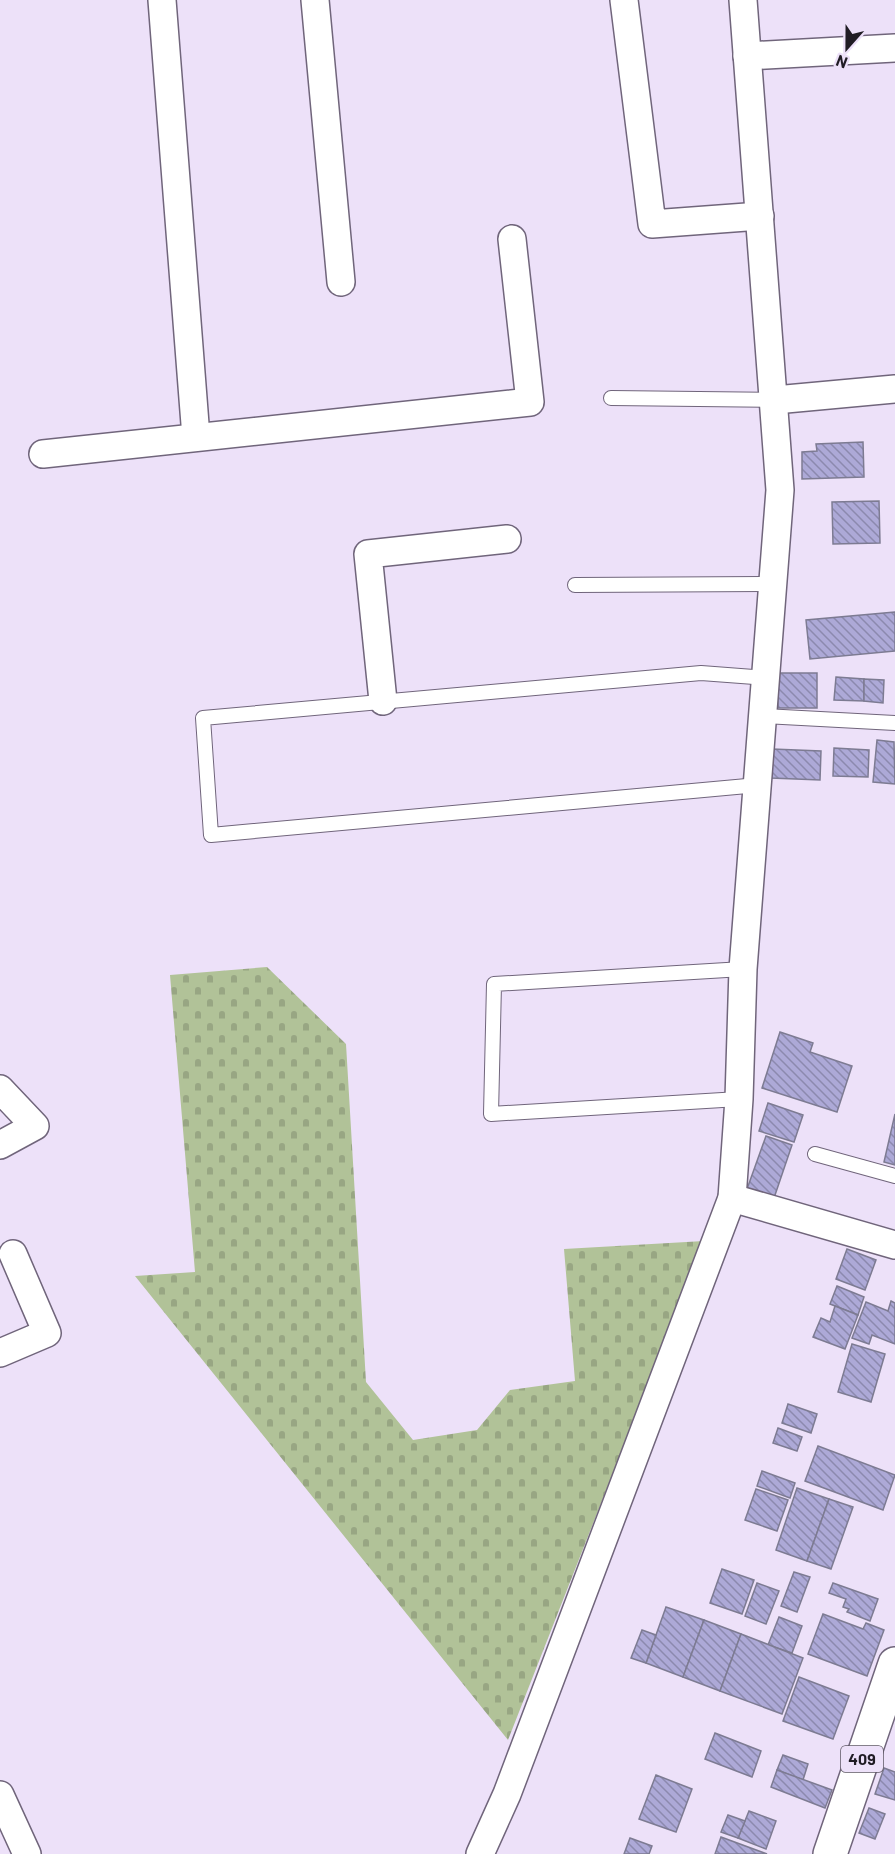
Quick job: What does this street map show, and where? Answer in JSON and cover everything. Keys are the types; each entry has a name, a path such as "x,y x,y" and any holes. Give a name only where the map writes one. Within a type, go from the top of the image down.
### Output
{"highway":[{"name":"409","path":"830,1854 893,1676"}],"street":[{"path":"162,0 196,437"},
{"path":"315,0 341,282"},
{"path":"624,0 652,224 760,216"},
{"path":"480,1854 507,1794 732,1198 739,1099 743,969 780,490 743,0"},
{"path":"747,56 895,48"},
{"path":"43,454 531,402 512,239"},
{"path":"775,400 895,390"},
{"path":"384,702 368,554 507,539"},
{"path":"0,1089 36,1126 0,1145"},
{"path":"732,1198 895,1245"},
{"path":"0,1353 46,1333 13,1254"},
{"path":"0,1795 27,1854"}],"lane":[{"path":"611,398 775,400"},
{"path":"575,585 773,584"},
{"path":"758,785 211,835 203,718 701,673 767,678"},
{"path":"764,716 895,723"},
{"path":"739,1099 491,1114 494,984 743,969"},
{"path":"815,1154 895,1176"}],"green space":[{"path":"267,967 346,1044 366,1382 413,1440 477,1430 510,1390 575,1381 564,1249 704,1241 508,1740 135,1276 195,1272 170,975"}],"building":[{"path":"863,442 864,477 802,479 802,452 817,451 816,444"},
{"path":"879,501 880,543 833,544 832,502"},
{"path":"895,612 895,651 810,659 806,620"},
{"path":"777,673 817,673 817,708 778,708"},
{"path":"836,677 864,679 864,701 834,700"},
{"path":"864,679 884,680 883,703 864,701"},
{"path":"877,740 894,742 895,784 873,782"},
{"path":"834,748 869,750 868,777 833,776"},
{"path":"772,749 821,751 820,780 771,778"},
{"path":"780,1032 813,1043 810,1052 852,1066 837,1112 762,1088"},
{"path":"768,1103 803,1115 794,1142 759,1131"},
{"path":"895,1114 895,1165 884,1162"},
{"path":"766,1136 792,1145 774,1198 747,1189"},
{"path":"847,1249 876,1260 865,1290 836,1279"},
{"path":"837,1286 864,1297 858,1315 830,1304"},
{"path":"891,1301 895,1303 895,1344 872,1335 869,1344 852,1338 866,1302 888,1311"},
{"path":"835,1306 858,1315 845,1349 813,1337 821,1318 830,1322"},
{"path":"852,1344 885,1354 871,1402 838,1392"},
{"path":"788,1404 817,1414 811,1433 782,1423"},
{"path":"778,1428 802,1437 797,1451 773,1443"},
{"path":"818,1446 895,1475 883,1510 805,1481"},
{"path":"762,1471 795,1483 790,1498 757,1486"},
{"path":"797,1488 829,1499 807,1561 776,1550"},
{"path":"756,1489 788,1500 777,1531 745,1520"},
{"path":"829,1499 853,1507 831,1569 807,1561"},
{"path":"722,1569 754,1580 742,1614 710,1603"},
{"path":"794,1572 810,1577 797,1612 781,1606"},
{"path":"757,1583 779,1591 766,1624 745,1616"},
{"path":"833,1583 878,1599 870,1621 847,1612 849,1609 843,1607 846,1599 829,1593"},
{"path":"666,1607 704,1620 683,1677 646,1663"},
{"path":"823,1614 863,1629 866,1623 884,1630 867,1676 808,1654"},
{"path":"779,1617 802,1626 792,1653 768,1645"},
{"path":"704,1620 741,1634 720,1691 683,1677"},
{"path":"642,1630 656,1635 646,1663 631,1658"},
{"path":"741,1634 803,1658 782,1714 720,1691"},
{"path":"799,1677 849,1696 833,1739 783,1721"},
{"path":"715,1733 761,1751 752,1777 705,1759"},
{"path":"783,1755 808,1764 803,1780 777,1770"},
{"path":"884,1768 895,1772 895,1800 875,1794"},
{"path":"777,1770 832,1790 825,1808 771,1787"},
{"path":"656,1775 692,1789 676,1832 639,1819"},
{"path":"869,1808 885,1814 875,1839 859,1833"},
{"path":"749,1811 776,1821 766,1849 738,1838"},
{"path":"728,1815 745,1821 738,1838 721,1832"},
{"path":"721,1837 767,1854 715,1854"},
{"path":"630,1838 652,1846 649,1854 624,1854"}]}
